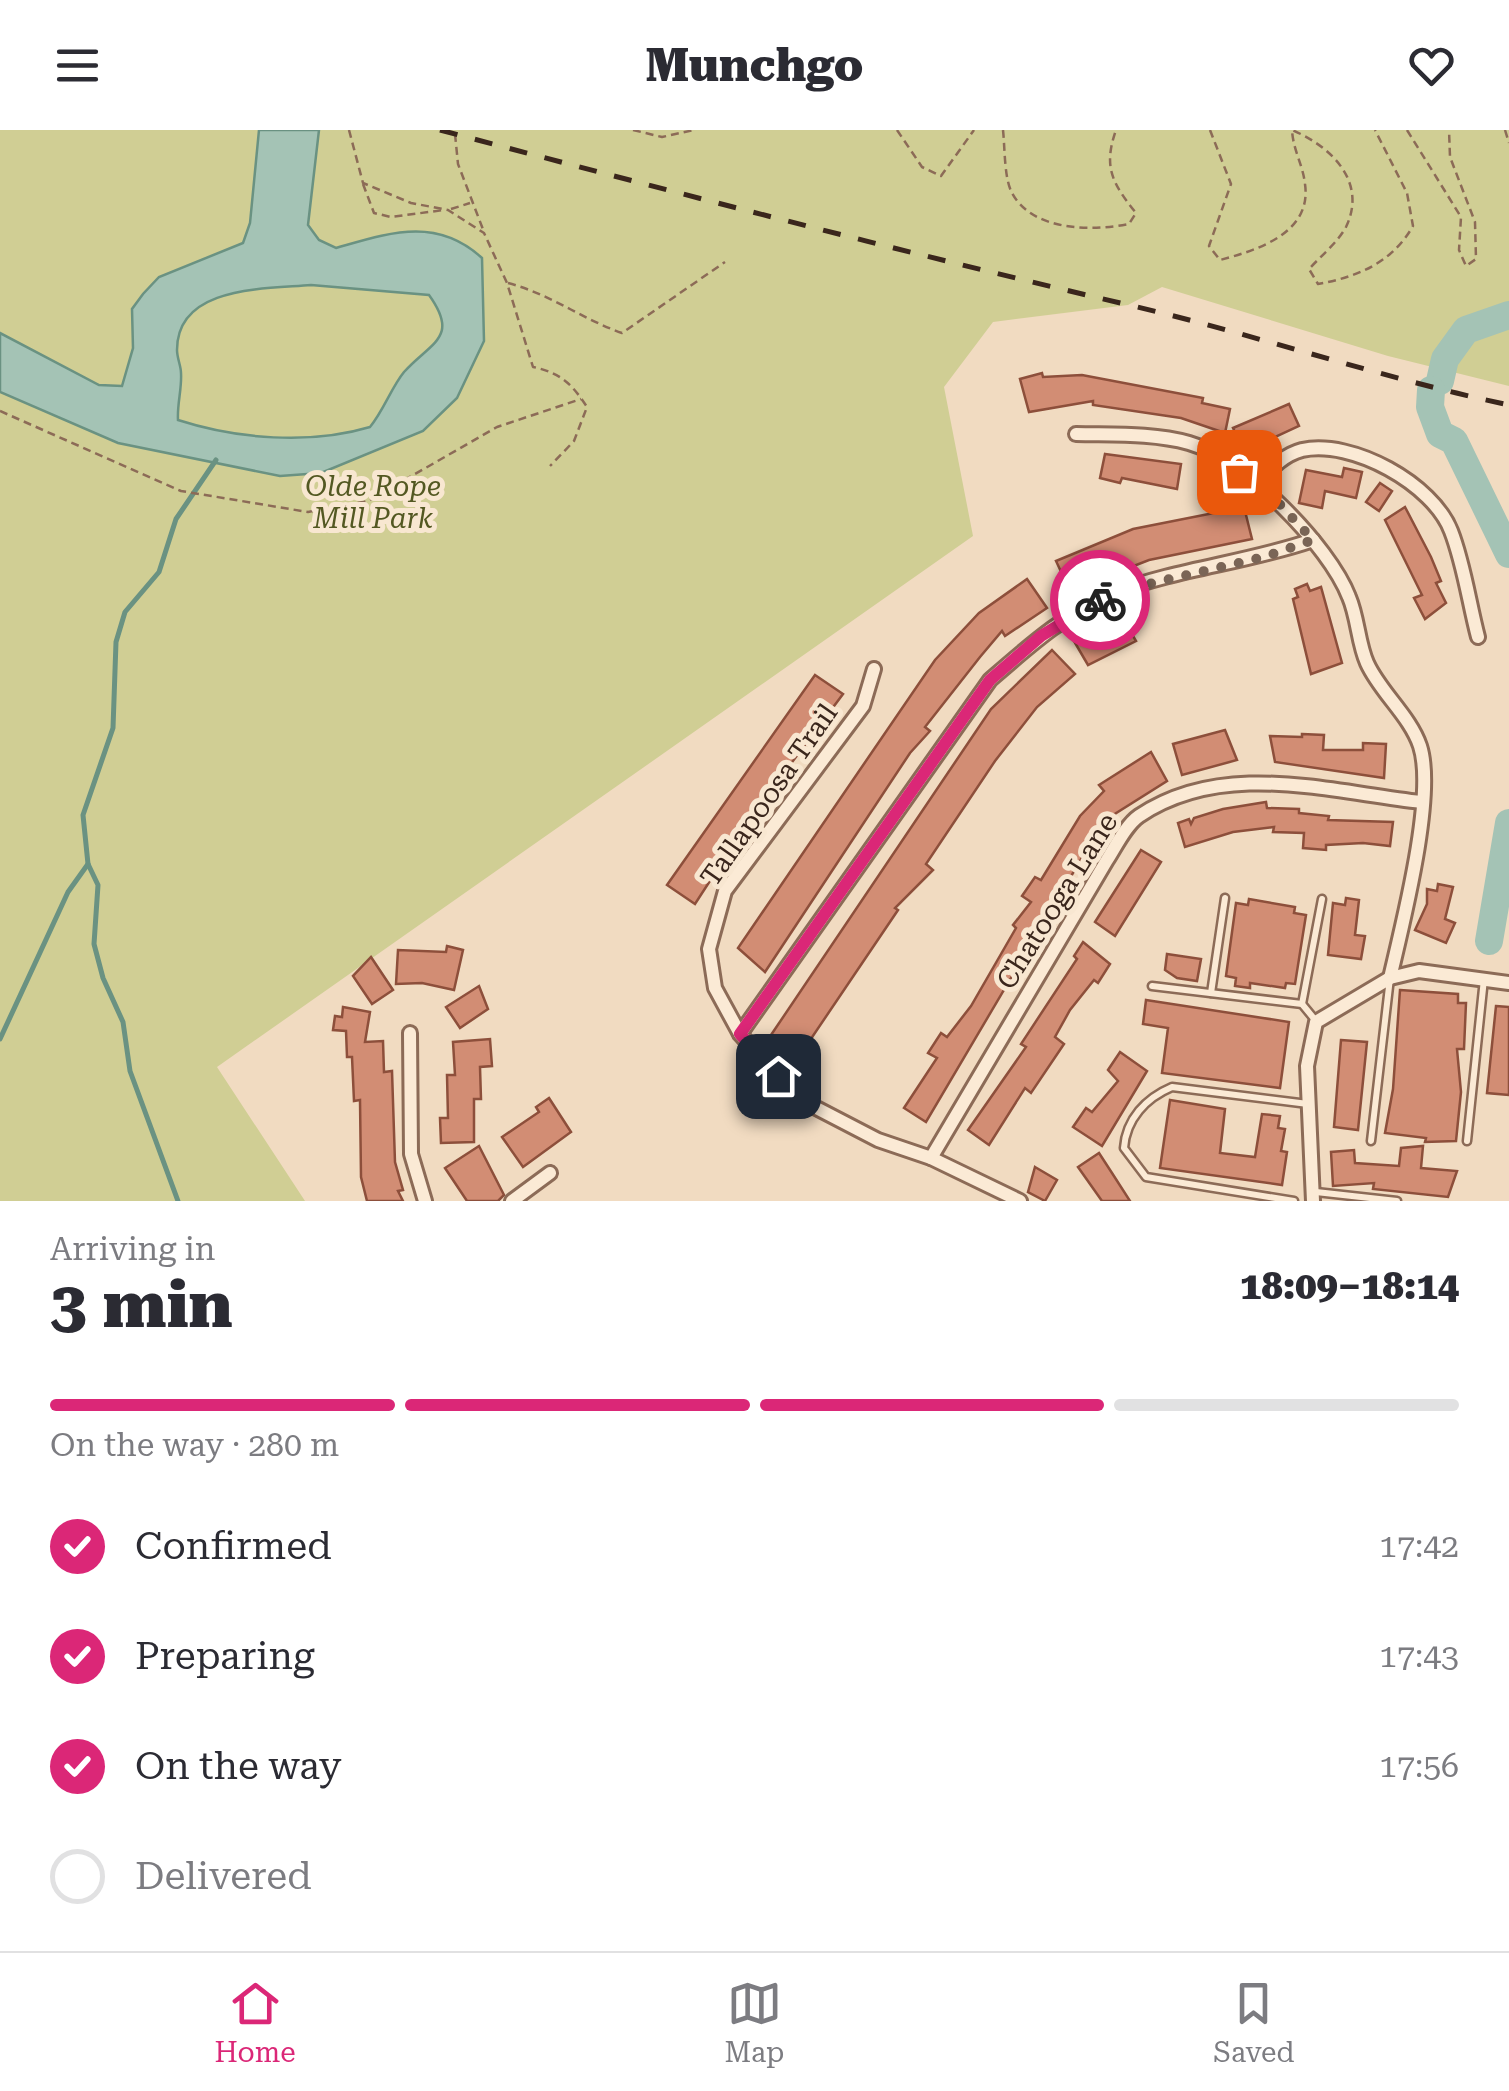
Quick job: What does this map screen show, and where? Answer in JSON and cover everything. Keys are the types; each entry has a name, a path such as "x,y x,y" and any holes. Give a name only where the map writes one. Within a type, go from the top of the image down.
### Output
{"street":[{"path":"1076,434 1192,443 1259,482 1313,540 1349,594 1366,662 1420,746 1422,802 1413,874 1390,978"},
{"path":"1259,482 1282,458 1306,449 1341,454 1406,478 1429,496 1451,531 1478,638"},
{"path":"740,1034 990,680 1041,636 1119,591 1264,557 1313,540"},
{"name":"Tallapoosa Trail","path":"874,669 863,706 724,890 710,949 715,988 740,1034 798,1098 878,1140 931,1158 1020,1201"},
{"name":"Chatooga Lane","path":"931,1158 1106,860 1136,818 1204,789 1293,782 1422,802"},
{"path":"1314,1197 1307,1066 1316,1022 1390,978 1420,970 1509,983"},
{"path":"410,1033 411,1154 425,1201"},
{"path":"512,1201 550,1174"}],"lane":[{"path":"1211,993 1225,898"},
{"path":"1302,1004 1322,899"},
{"path":"1371,1141 1390,978"},
{"path":"1468,1141 1484,980"},
{"path":"1152,986 1302,1004 1316,1022"},
{"path":"1294,1201 1146,1177 1124,1148 1125,1131 1151,1096 1172,1086 1310,1104"},
{"path":"1314,1197 1397,1201"}],"path":[{"path":"350,130 374,213 392,218 470,203"},
{"path":"633,130 662,137 694,130"},
{"path":"897,130 922,167 941,176 974,130"},
{"path":"1002,130 1012,193 1036,216 1093,231 1128,224 1136,213 1116,189 1107,155 1116,130"},
{"path":"1210,130 1231,184 1209,246 1220,260 1274,241 1296,222 1306,203 1305,180 1292,130 1322,142 1347,174 1351,200 1346,228 1309,269 1318,284 1347,279 1383,261 1413,226 1407,193 1375,130"},
{"path":"1407,130 1461,217 1459,250 1466,266 1476,259 1474,222 1450,157 1449,130"},
{"path":"1506,130 1509,143"},
{"path":"456,134 454,148 470,186 470,203 507,283 512,311 533,367 554,371 572,384 587,407 584,424 566,454 550,466"},
{"path":"363,183 410,204 448,210 484,233"},
{"path":"507,283 552,297 590,322 622,334 724,262"},
{"path":"0,411 181,491 308,512 368,500 497,428 582,399"}],"green space":[{"name":"Olde Rope Mill Park","path":"0,130 1509,130 1509,386 1388,356 1162,287 1128,305 993,322 944,387 973,536 217,1067 305,1201 0,1201"}],"shaded area":[{"path":"259,130 319,130 308,225 319,240 336,248 393,233 430,232 465,245 482,258 484,341 457,398 423,431 321,473 280,476 118,443 0,392 0,333 99,385 122,386 133,348 132,309 143,294 159,277 243,243 250,223","holes":["311,285 429,295 438,309 442,330 432,346 404,372 370,427 298,438 224,432 178,420 181,370 177,350 181,329 192,313 208,302 249,290"]}],"building":[{"path":"1042,373 1043,377 1082,375 1203,398 1202,403 1230,409 1225,433 1181,418 1093,405 1093,401 1029,412 1020,379"},
{"path":"1289,404 1299,426 1251,448 1247,438 1239,441 1233,428"},
{"path":"1105,454 1181,464 1177,489 1122,478 1120,483 1100,478"},
{"path":"1344,468 1362,472 1356,498 1325,491 1322,508 1299,503 1306,470 1342,477"},
{"path":"1380,483 1392,491 1379,511 1366,502"},
{"path":"1244,507 1252,539 1149,560 1070,591 1056,561 1133,529"},
{"path":"1405,507 1431,557 1441,581 1436,583 1446,603 1425,619 1414,598 1422,595 1385,520"},
{"path":"1027,579 1047,608 1005,636 1002,631 925,727 930,731 910,753 765,972 738,948 935,660 979,613"},
{"path":"1307,584 1310,591 1321,587 1342,663 1311,674 1293,599 1298,597 1295,589"},
{"path":"1119,612 1136,641 1088,665 1071,636"},
{"path":"1052,650 1075,674 1037,707 995,761 926,864 933,870 895,908 898,910 798,1058 769,1038 991,709"},
{"path":"815,675 843,694 754,813 695,904 667,885"},
{"path":"1225,730 1237,760 1182,775 1173,744"},
{"path":"1324,735 1323,750 1363,750 1363,743 1386,744 1384,778 1275,762 1270,736"},
{"path":"1151,752 1167,781 1110,817 1093,839 926,1122 904,1108 937,1058 928,1053 941,1033 947,1037 971,1006 1016,928 1013,925 1031,902 1022,896 1035,877 1041,880 1080,816 1104,791 1099,785"},
{"path":"1266,802 1267,808 1299,809 1299,813 1329,816 1328,820 1393,822 1390,846 1363,843 1326,845 1326,850 1303,848 1304,833 1273,832 1274,827 1233,832 1185,847 1178,823 1189,819 1191,824 1194,818 1223,809"},
{"path":"1141,850 1161,862 1115,936 1095,922"},
{"path":"1438,884 1453,887 1445,919 1455,923 1446,943 1415,930 1427,904 1427,889 1437,891"},
{"path":"1346,898 1359,900 1355,935 1365,936 1361,959 1328,955 1333,903 1345,905"},
{"path":"1249,899 1295,907 1294,913 1306,915 1295,984 1286,983 1285,988 1250,983 1250,988 1235,986 1236,978 1226,976 1236,903 1248,905"},
{"path":"1083,942 1110,964 1098,983 1094,980 1070,1010 1055,1037 1064,1044 1031,1093 1025,1088 989,1145 968,1130 1026,1047 1021,1044 1077,959 1074,956"},
{"path":"447,946 463,950 454,990 422,983 396,984 398,950 446,952"},
{"path":"1167,954 1201,959 1197,981 1177,978 1165,970"},
{"path":"371,957 393,990 372,1004 353,976"},
{"path":"479,986 488,1009 460,1028 446,1007"},
{"path":"1400,990 1458,994 1458,1003 1466,1003 1464,1049 1457,1049 1461,1092 1456,1141 1425,1142 1426,1138 1385,1133 1393,1089"},
{"path":"1146,1000 1289,1022 1280,1088 1162,1073 1168,1028 1143,1024"},
{"path":"1496,1006 1509,1007 1509,1095 1487,1093"},
{"path":"343,1007 370,1012 365,1042 383,1041 384,1072 392,1071 395,1162 403,1201 367,1201 361,1177 360,1100 354,1101 352,1057 347,1057 346,1031 333,1030 335,1016 342,1017"},
{"path":"490,1039 492,1066 480,1067 481,1099 474,1099 474,1142 441,1143 440,1118 448,1118 447,1075 455,1075 453,1042"},
{"path":"1341,1040 1367,1042 1358,1130 1334,1127"},
{"path":"1120,1052 1147,1071 1102,1146 1073,1127 1086,1108 1092,1112 1118,1081 1108,1070"},
{"path":"549,1098 571,1132 523,1167 502,1137 539,1112 536,1107"},
{"path":"1170,1100 1225,1109 1220,1153 1255,1157 1262,1114 1280,1116 1278,1128 1285,1129 1281,1151 1287,1152 1282,1185 1160,1168"},
{"path":"479,1146 504,1195 498,1201 467,1201 445,1168"},
{"path":"1423,1146 1421,1168 1457,1171 1448,1197 1373,1189 1374,1183 1333,1186 1331,1152 1354,1150 1355,1163 1399,1166 1401,1148"},
{"path":"1099,1153 1130,1201 1102,1201 1078,1167"},
{"path":"1035,1167 1057,1180 1045,1201 1028,1192"}],"waterway":[{"path":"1440,381 1445,359 1466,330 1509,315"},
{"path":"1431,390 1430,407 1440,434 1454,441 1509,554"},
{"path":"178,1201 130,1071 123,1022 103,978 94,944 98,885 88,864 83,815 113,728 116,642 125,612 159,572 176,519 216,460"},
{"path":"1489,941 1509,823"},
{"path":"0,1039 68,892 88,864"}],"railway":[{"path":"440,130 1509,405"}],"way so far":[{"path":"1100,600 1119,591 1264,557 1313,540 1259,482 1239,472"}],"route":[{"path":"778,1076 740,1034 990,680 1041,636 1100,600"}]}
